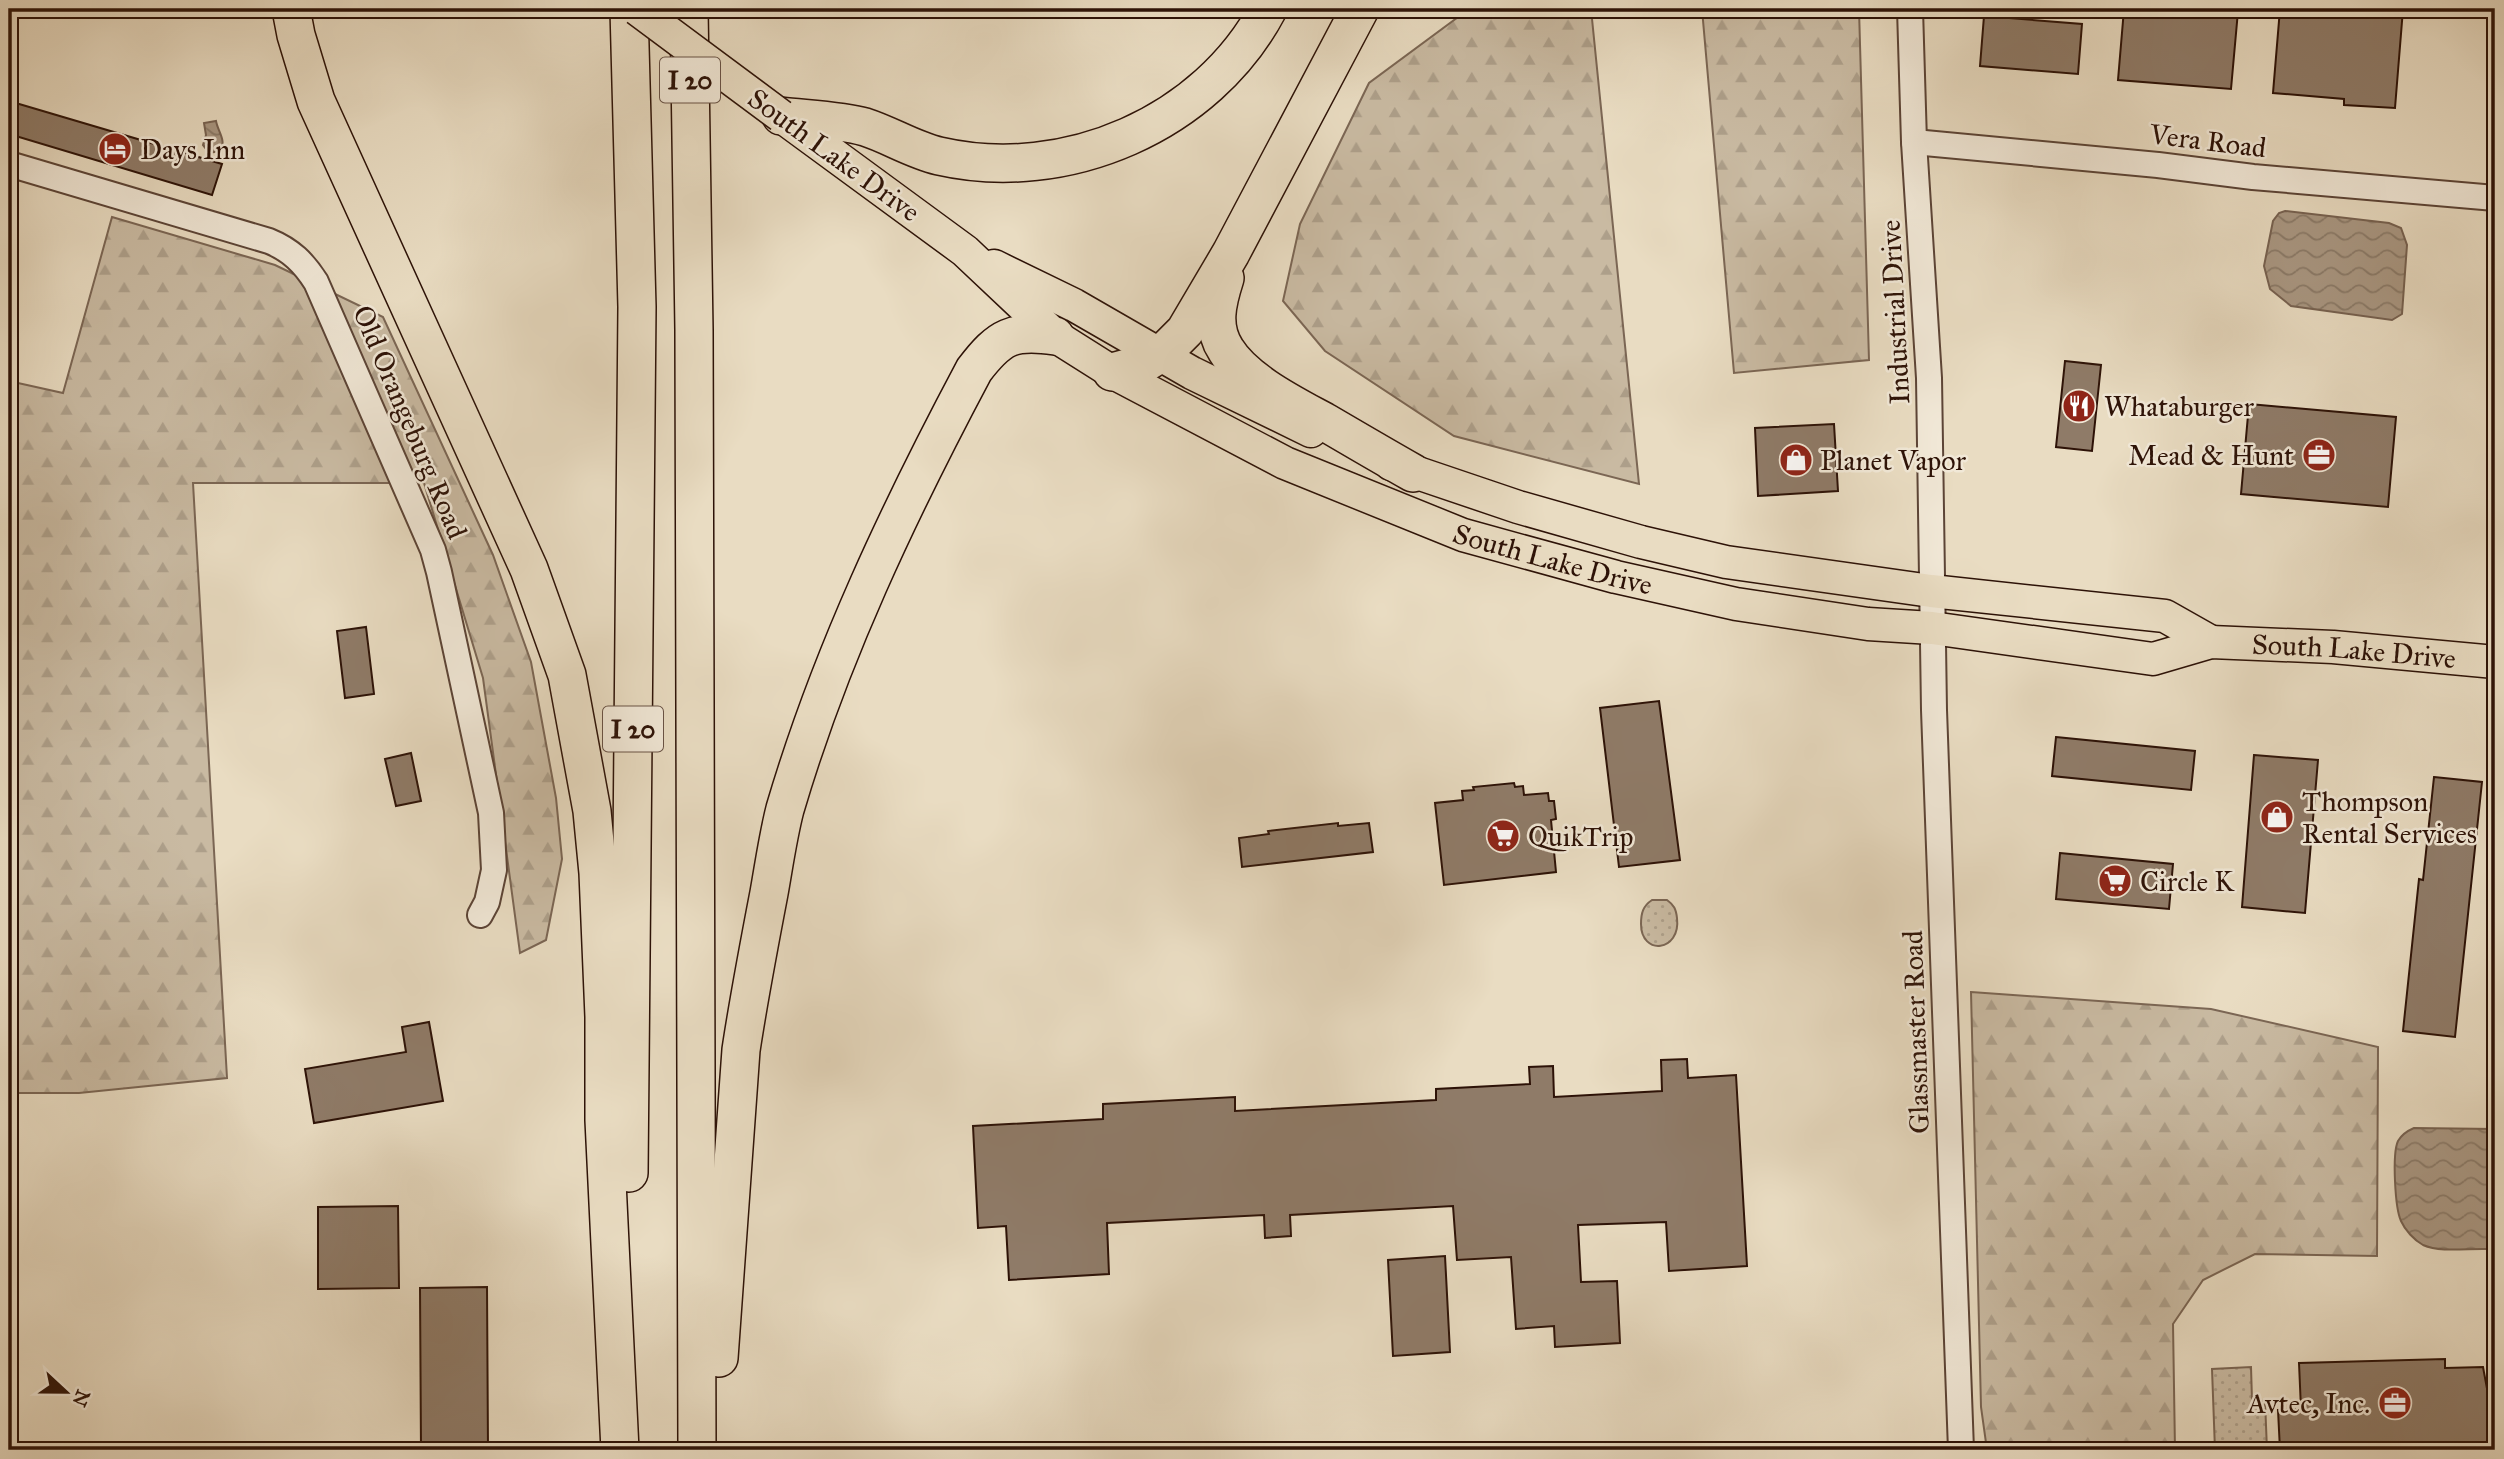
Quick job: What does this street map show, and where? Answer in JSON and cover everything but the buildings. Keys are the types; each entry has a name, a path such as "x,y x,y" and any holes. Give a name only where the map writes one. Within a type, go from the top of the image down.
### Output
{"highway":[{"path":"291,9 316,101 529,569 567,675 592,811 598,873 604,1017 604,1120 620,1450"},
{"name":"I 20","path":"629,9 637,307 629,1158 630,1450"},
{"name":"I 20","path":"689,9 696,587 697,1450"},
{"path":"691,151 702,9"},
{"path":"781,116 865,127 940,157 1009,163 1058,159 1121,140 1187,104 1238,56 1268,9"},
{"path":"1112,372 1145,363 1185,331 1231,253 1360,9"},
{"path":"1231,253 1217,301 1216,319 1225,349 1237,364 1292,404 1413,473"},
{"path":"712,1450 741,1050 784,812 836,658 882,555 974,370 999,341 1022,334 1055,336"}],"main road":[{"name":"South Lake Drive","path":"637,9 965,251 1055,336 1112,372 1285,463 1463,535 1616,578 1736,604 1868,624 1931,610 2165,616 2211,642"},
{"name":"South Lake Drive","path":"965,251 1074,305 1158,355 1290,422 1413,473 1629,538 1931,610 2153,659 2211,642 2333,647 2495,662"}],"street":[{"name":"Industrial Drive","path":"1910,9 1914,142 1929,378 1933,560 1931,610"},
{"name":"Vera Road","path":"1914,142 2158,165 2253,177 2495,198"},
{"name":"Old Orangeburg Road","path":"9,164 270,241 297,257 316,282 436,561 491,813 494,870 489,895 480,915"},
{"name":"Glassmaster Road","path":"1931,610 1961,1450"}],"green space":[{"path":"1469,9 1591,9 1639,484 1454,436 1325,351 1283,301 1300,224 1369,83"},
{"path":"1702,9 1859,9 1869,360 1734,373"},
{"path":"112,217 275,265 383,317 493,555 531,662 556,798 562,859 546,940 520,953 483,678 424,483 193,483 227,1078 79,1093 9,1093 9,381 63,393"},
{"path":"1652,900 1667,900 1677,915 1677,929 1673,938 1660,946 1647,941 1641,924 1642,913"},
{"path":"1971,992 2211,1009 2378,1047 2377,1256 2255,1254 2203,1280 2173,1324 2175,1450 1987,1450 1981,1407"},
{"path":"2251,1367 2252,1400 2265,1401 2267,1450 2215,1450 2212,1369"}],"water":[{"path":"216,121 222,147 220,151 209,153 203,145 206,135 204,123"},
{"path":"2285,211 2389,223 2401,228 2407,245 2402,314 2392,320 2291,306 2270,289 2264,266 2273,221 2279,213"},
{"path":"2414,1128 2495,1129 2495,1247 2438,1249 2423,1245 2405,1228 2397,1205 2395,1157 2398,1141"}],"place":[{"name":"Days Inn","path":"115,149"},
{"name":"Whataburger","path":"2079,406"},
{"name":"Mead & Hunt","path":"2319,455"},
{"name":"Planet Vapor","path":"1796,460"},
{"name":"Thompson Rental Services","path":"2277,817"},
{"name":"QuikTrip","path":"1503,836"},
{"name":"Circle K","path":"2115,881"},
{"name":"Avtec, Inc.","path":"2395,1403"}]}
